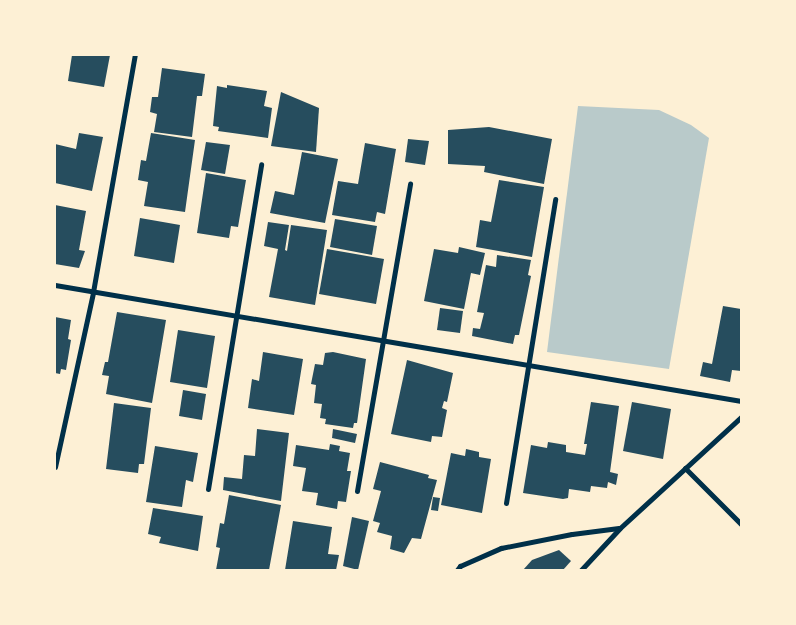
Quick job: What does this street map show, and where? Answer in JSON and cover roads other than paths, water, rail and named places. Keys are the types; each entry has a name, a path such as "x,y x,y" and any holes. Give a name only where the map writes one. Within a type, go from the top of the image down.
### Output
{"street":[{"path":"55,467 93,292 135,55"},
{"path":"208,489 261,164"},
{"path":"357,490 410,184"},
{"path":"506,503 555,198"},
{"path":"55,285 741,401"},
{"path":"582,570 620,528 741,417"},
{"path":"684,468 741,524"},
{"path":"457,570 460,566 501,548 572,534 620,528"}]}
